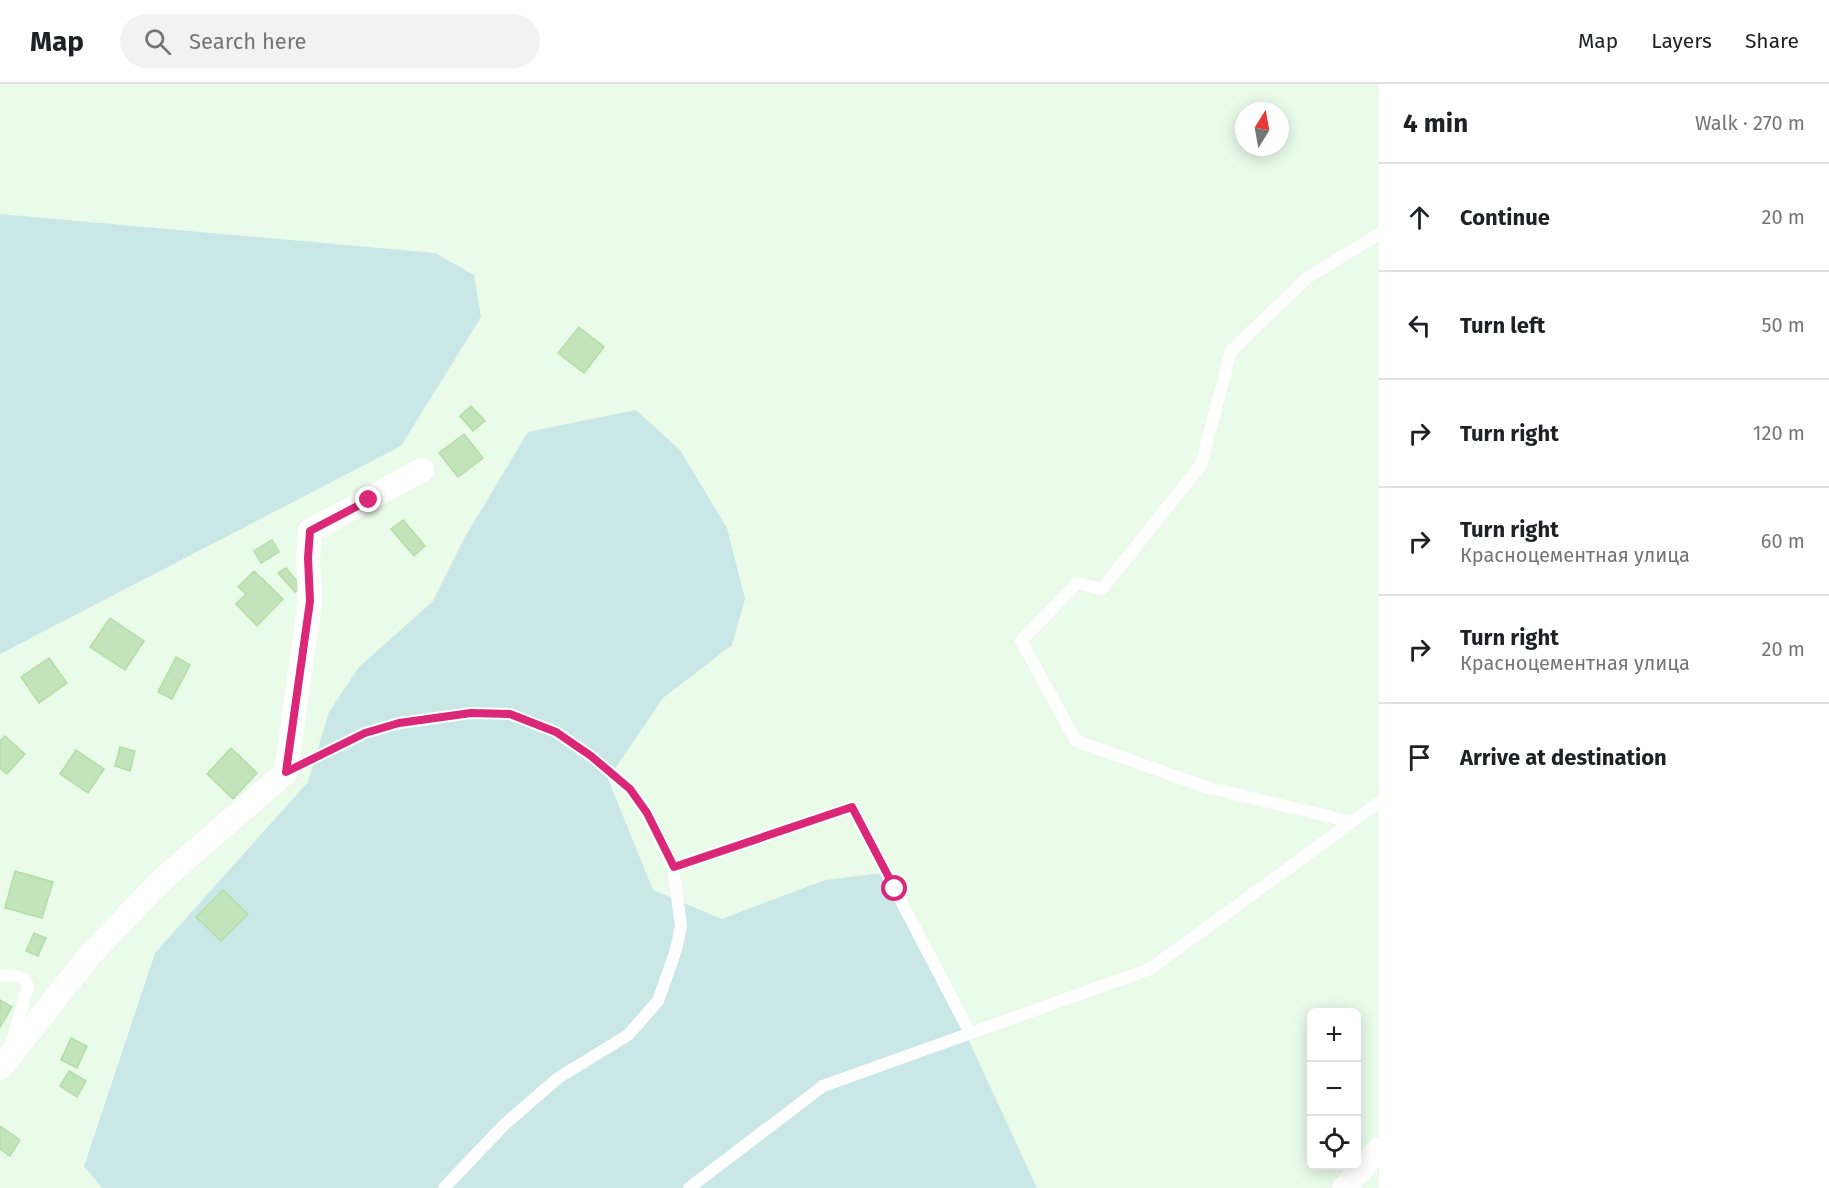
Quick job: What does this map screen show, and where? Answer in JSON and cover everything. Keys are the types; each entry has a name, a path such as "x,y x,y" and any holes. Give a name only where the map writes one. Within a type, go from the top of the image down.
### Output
{"street":[{"path":"3,1065 90,955 163,879 286,772 310,601 308,558 310,531 422,470"},
{"path":"1344,1188 1379,1149"}],"lane":[{"path":"1352,822 1206,787 1076,741 1021,641 1077,583 1102,589 1201,465 1231,351 1307,278 1379,234"},
{"path":"286,772 365,733 399,723 471,713 510,714 556,732 591,756 630,789 647,813 674,867 681,926 676,950 658,1001 628,1035 558,1078 504,1125 444,1188"},
{"path":"689,1188 823,1086 1150,969 1379,802"},
{"path":"674,867 852,807 970,1033"},
{"path":"0,976 12,975 25,979 28,986 3,1065"}],"shaded area":[{"path":"0,214 435,253 474,275 481,317 401,446 0,654"},
{"path":"636,410 680,450 727,528 745,599 732,645 663,698 608,779 653,890 722,919 825,880 891,872 1037,1188 102,1188 84,1166 155,953 308,782 329,712 359,667 433,601 465,537 528,432"}],"building":[{"path":"579,327 604,347 584,373 558,353"},
{"path":"471,406 485,421 473,431 460,416"},
{"path":"464,434 483,458 458,477 439,453"},
{"path":"403,520 425,546 414,556 391,529"},
{"path":"272,540 279,552 261,563 254,551"},
{"path":"286,568 302,587 295,592 278,573"},
{"path":"254,571 283,599 257,626 236,604 246,594 238,587"},
{"path":"110,618 144,641 125,670 90,647"},
{"path":"176,657 190,665 172,699 158,692"},
{"path":"49,658 67,683 39,703 21,677"},
{"path":"5,736 25,754 7,774 0,768 0,741"},
{"path":"120,747 135,751 130,771 115,766"},
{"path":"231,748 257,773 233,799 207,774"},
{"path":"76,750 104,769 88,793 60,774"},
{"path":"15,871 53,882 42,918 5,908"},
{"path":"223,890 248,914 221,941 196,917"},
{"path":"34,933 46,938 38,956 26,951"},
{"path":"0,1000 12,1007 0,1027"},
{"path":"71,1038 87,1046 77,1068 61,1060"},
{"path":"69,1071 86,1081 77,1097 60,1086"},
{"path":"0,1126 20,1140 10,1156 0,1149"}],"route":[{"path":"369,500 310,531 308,558 310,601 286,772 365,733 399,723 471,713 510,714 556,732 591,756 630,789 647,813 674,867 852,807 895,889"}]}
